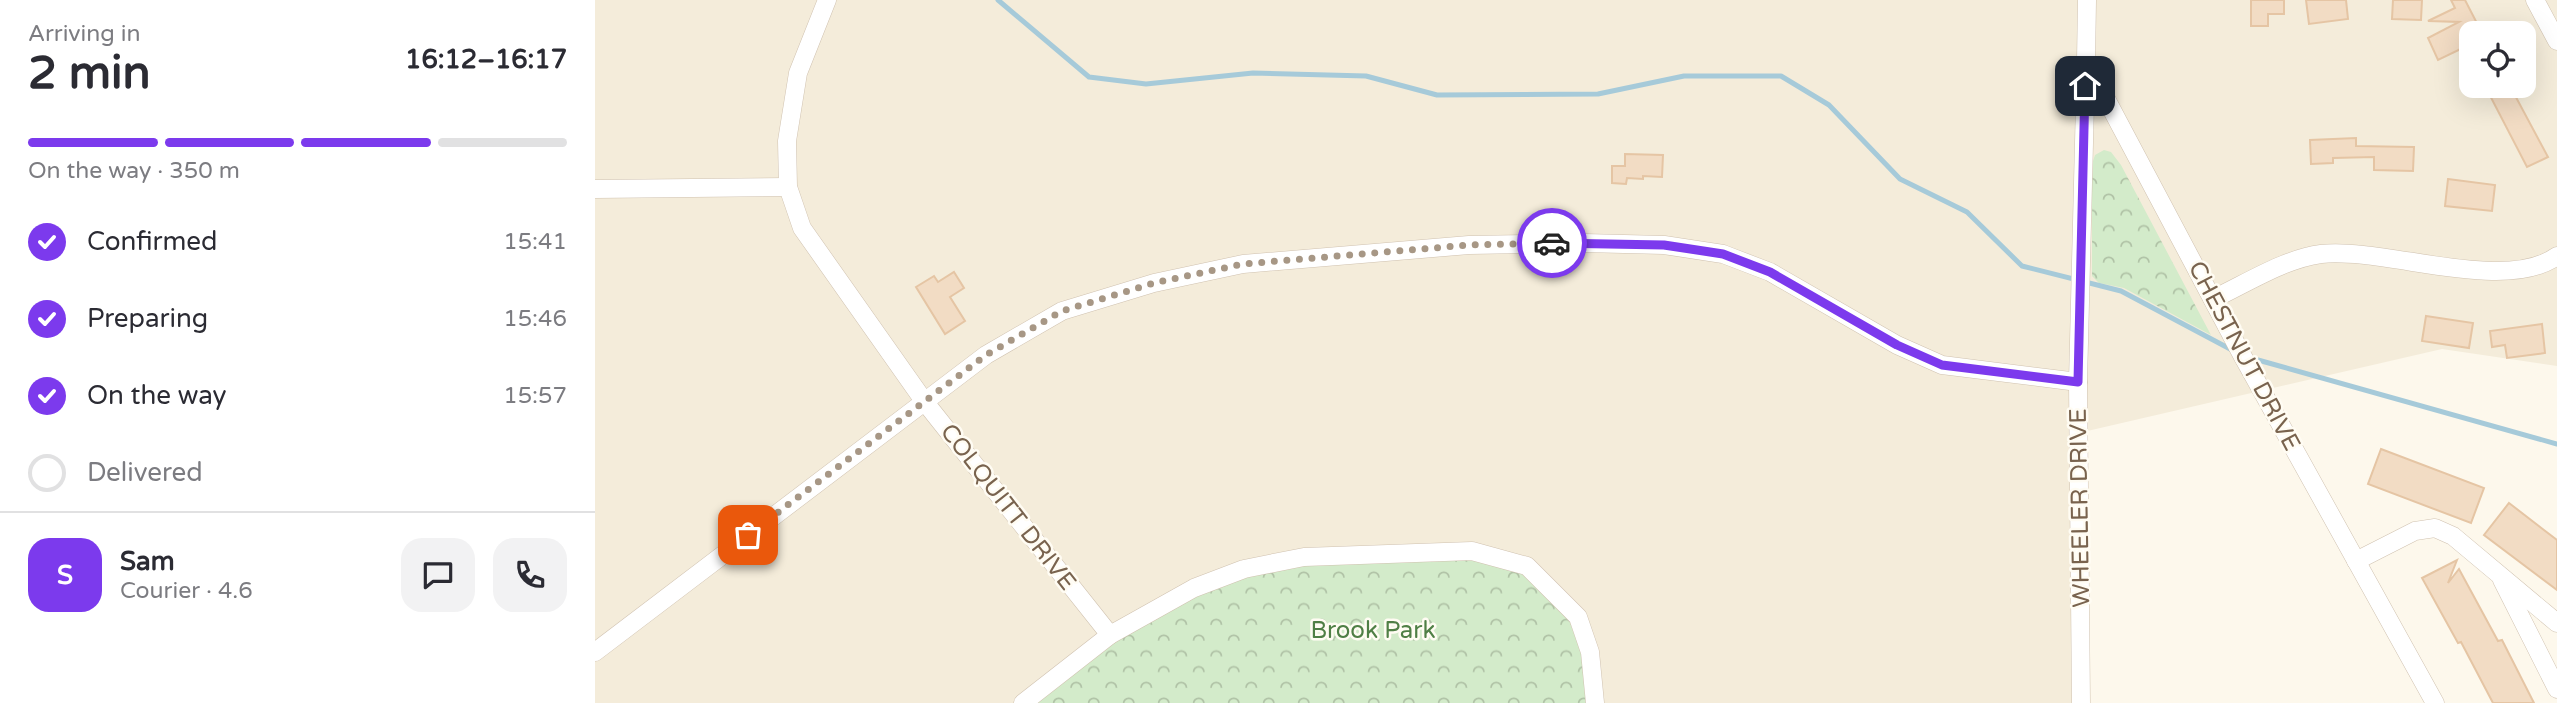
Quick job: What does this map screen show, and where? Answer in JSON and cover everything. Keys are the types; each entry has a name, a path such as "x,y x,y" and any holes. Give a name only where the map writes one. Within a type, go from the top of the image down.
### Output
{"street":[{"name":"COLQUITT DRIVE","path":"827,0 798,73 787,141 787,187 802,228 924,401 1110,635"},
{"name":"CHESTNUT DRIVE","path":"2087,0 2086,61 2435,703"},
{"path":"2535,0 2557,41"},
{"name":"WHEELER DRIVE","path":"2081,703 2078,382 2086,61"},
{"path":"595,189 787,187"},
{"path":"595,652 986,355 1062,311 1154,283 1243,264 1469,245 1664,245 1723,254 1770,272 1897,345 1942,365 2078,382"},
{"path":"2213,299 2293,261 2320,255 2350,253 2491,272 2526,268 2551,261 2557,256"},
{"path":"2356,561 2415,531 2435,528 2453,536 2557,622"},
{"path":"1023,703 1110,635 1194,588 1244,569 1304,556 1472,551 1527,566 1578,617 1590,652 1595,703"},
{"path":"2497,570 2557,689"}],"shaded area":[{"path":"595,0 2557,0 2557,366 2442,349 2083,432 2084,703 595,703"}],"green space":[{"path":"2104,150 2111,152 2121,165 2211,335 2124,288 2099,283 2092,276 2092,164 2095,155"},
{"name":"Brook Park","path":"1495,554 1561,599 1592,681 1593,703 1026,703 1202,583 1304,556"}],"building":[{"path":"2251,0 2284,0 2284,14 2268,14 2268,26 2251,26"},
{"path":"2306,0 2346,0 2348,19 2309,24"},
{"path":"2393,0 2422,0 2421,20 2392,19"},
{"path":"2451,0 2465,0 2476,21 2428,21 2455,8"},
{"path":"2459,22 2459,50 2438,60 2428,38"},
{"path":"2491,98 2516,98 2548,157 2527,167"},
{"path":"2356,138 2356,146 2414,147 2413,171 2374,170 2374,157 2333,158 2333,163 2311,164 2310,140"},
{"path":"1625,154 1663,155 1662,177 1643,176 1643,179 1627,178 1626,184 1612,183 1612,166 1625,166"},
{"path":"2448,179 2495,185 2492,211 2445,206"},
{"path":"954,272 964,288 950,297 965,321 945,334 916,287 934,276 938,282"},
{"path":"2426,316 2473,323 2469,348 2422,341"},
{"path":"2542,324 2545,353 2507,358 2505,345 2492,347 2490,331"},
{"path":"2381,449 2484,488 2471,523 2368,484"},
{"path":"2509,503 2557,540 2557,590 2484,535"},
{"path":"2457,560 2448,583 2459,569 2498,641 2502,640 2534,703 2493,703 2461,642 2458,643 2422,578"}],"waterway":[{"path":"998,0 1089,77 1146,84 1253,73 1366,76 1437,95 1598,94 1684,76 1781,76 1829,105 1900,179 1967,212 2022,266 2121,291 2232,350"},
{"path":"2258,360 2557,444"}],"way so far":[{"path":"748,535 986,355 1062,311 1154,283 1243,264 1469,245 1552,243"}],"route":[{"path":"1552,243 1664,245 1723,254 1770,272 1897,345 1942,365 2078,382 2085,86"}]}
